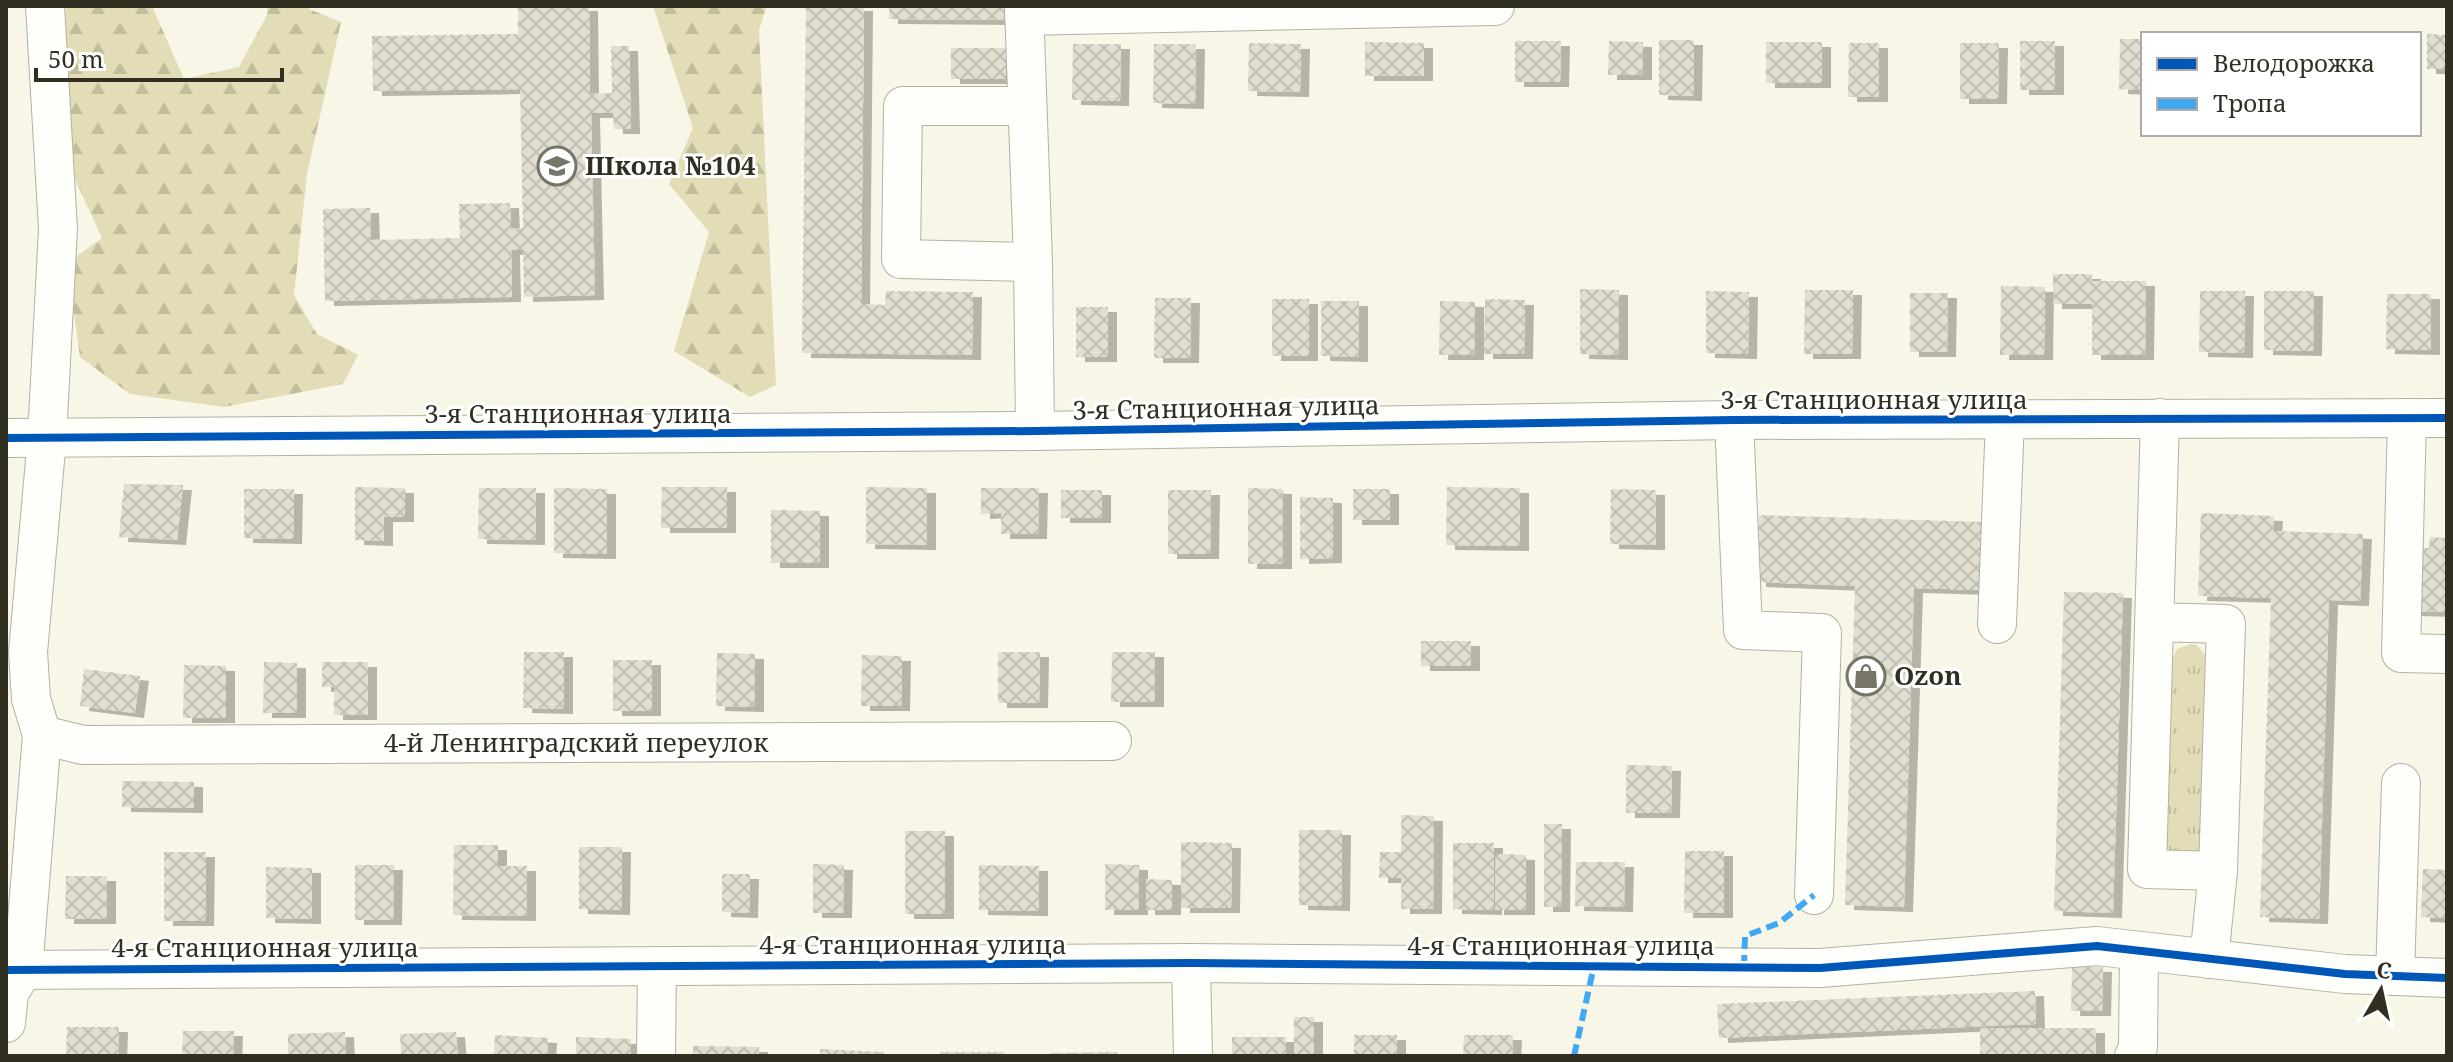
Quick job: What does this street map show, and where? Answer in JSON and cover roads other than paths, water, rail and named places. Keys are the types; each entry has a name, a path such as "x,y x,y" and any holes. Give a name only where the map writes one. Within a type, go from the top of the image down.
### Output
{"street":[{"path":"6,1023 42,735 31,699 28,652 47,438 58,229 45,6"},
{"path":"1035,431 1033,262 1024,11 1495,6"},
{"path":"1027,106 903,106 901,259 1033,262"},
{"path":"2160,418 2147,869 2218,871"},
{"path":"2407,418 2401,653 2447,654"},
{"name":"3-я Станционная улица","path":"6,438 1035,431 1734,420 2447,418"},
{"path":"1997,624 2005,419"},
{"path":"1734,420 1743,630 1822,633 1814,895"},
{"path":"2155,622 2226,624 2218,871 2209,959"},
{"name":"4-й Ленинградский переулок","path":"42,735 83,745 1112,741"},
{"path":"2395,976 2401,783"},
{"name":"4-я Станционная улица","path":"14,970 1191,963 1820,968 2097,946 2345,974 2447,978"},
{"path":"2134,1056 2138,1048 2139,951"},
{"path":"1191,963 1193,1056"},
{"path":"656,1056 657,966"}],"place":[{"name":"Школа №104","path":"557,166"},
{"name":"Ozon","path":"1866,676"}]}
